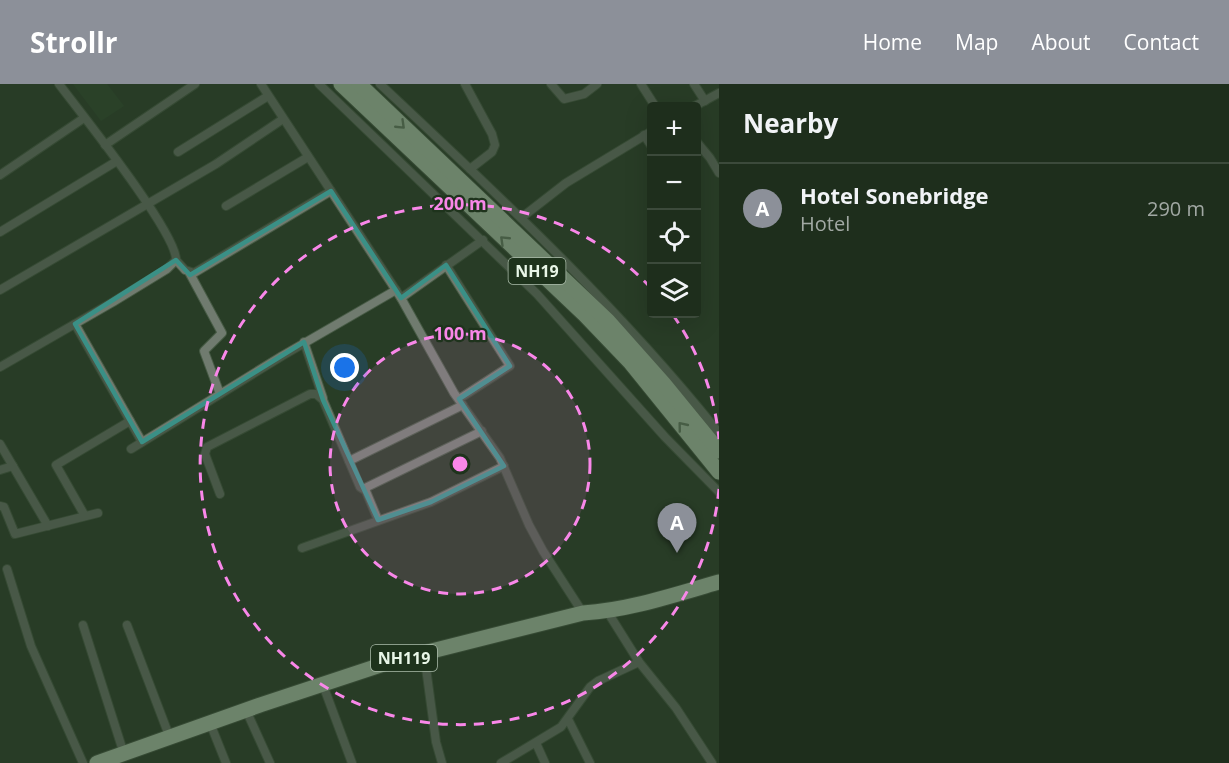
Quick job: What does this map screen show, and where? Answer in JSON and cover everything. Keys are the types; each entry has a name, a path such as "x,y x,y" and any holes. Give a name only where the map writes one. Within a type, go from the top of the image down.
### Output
{"highway":[{"name":"NH19","path":"341,84 585,315 630,362 719,472"},
{"name":"NH19","path":"359,84 608,321 664,384 719,452"},
{"name":"NH119","path":"98,763 246,710 424,653 583,613 607,611 719,582"}],"street":[{"path":"58,84 117,160 147,204 173,248 176,260 189,272 222,333 204,351 220,394"},
{"path":"105,145 195,84"},
{"path":"261,84 396,290 435,360 504,466 534,534 583,613"},
{"path":"319,84 483,240 548,306 665,437 719,492"},
{"path":"380,84 521,218 633,330 719,433"},
{"path":"465,84 492,134 495,145 492,152 470,169"},
{"path":"551,84 564,99 584,94 597,84"},
{"path":"640,84 652,102"},
{"path":"694,84 705,100"},
{"path":"701,102 719,93"},
{"path":"178,152 268,96"},
{"path":"0,175 84,118"},
{"path":"0,290 216,164 283,119"},
{"path":"521,218 566,183 647,134"},
{"path":"701,147 719,173"},
{"path":"226,206 308,157"},
{"path":"0,232 117,160"},
{"path":"189,272 194,273 332,191"},
{"path":"401,298 483,240"},
{"path":"0,367 167,269 176,260"},
{"path":"350,461 461,402 510,366 446,265"},
{"path":"131,449 304,342 396,290"},
{"path":"75,324 142,442"},
{"path":"304,342 323,400 360,487 365,489 378,520"},
{"path":"220,494 205,454 207,447 305,396 316,394 323,400"},
{"path":"85,516 56,465 130,421"},
{"path":"365,489 482,431"},
{"path":"0,444 48,526"},
{"path":"0,470 13,466"},
{"path":"302,548 431,502 504,466"},
{"path":"0,506 4,507 15,534 98,513"},
{"path":"7,569 31,646 83,763"},
{"path":"607,611 639,662 676,708 712,763"},
{"path":"83,625 124,754"},
{"path":"128,625 170,738"},
{"path":"424,653 434,734 442,763"},
{"path":"501,763 553,733 568,719 590,687 613,673 639,662"},
{"path":"323,685 352,763"},
{"path":"246,710 270,763"},
{"path":"568,719 590,763"},
{"path":"210,723 226,763"},
{"path":"536,743 545,763"}],"highlighted area":[{"path":"331,191 401,298 446,265 496,341 510,366 459,399 504,466 431,502 378,520 323,400 304,342 142,442 75,324 176,260 190,275"}],"shaded area":[{"path":"73,84 107,84 124,106 101,121"}],"place":[{"name":"Hotel Sonebridge","path":"677,553"}]}
